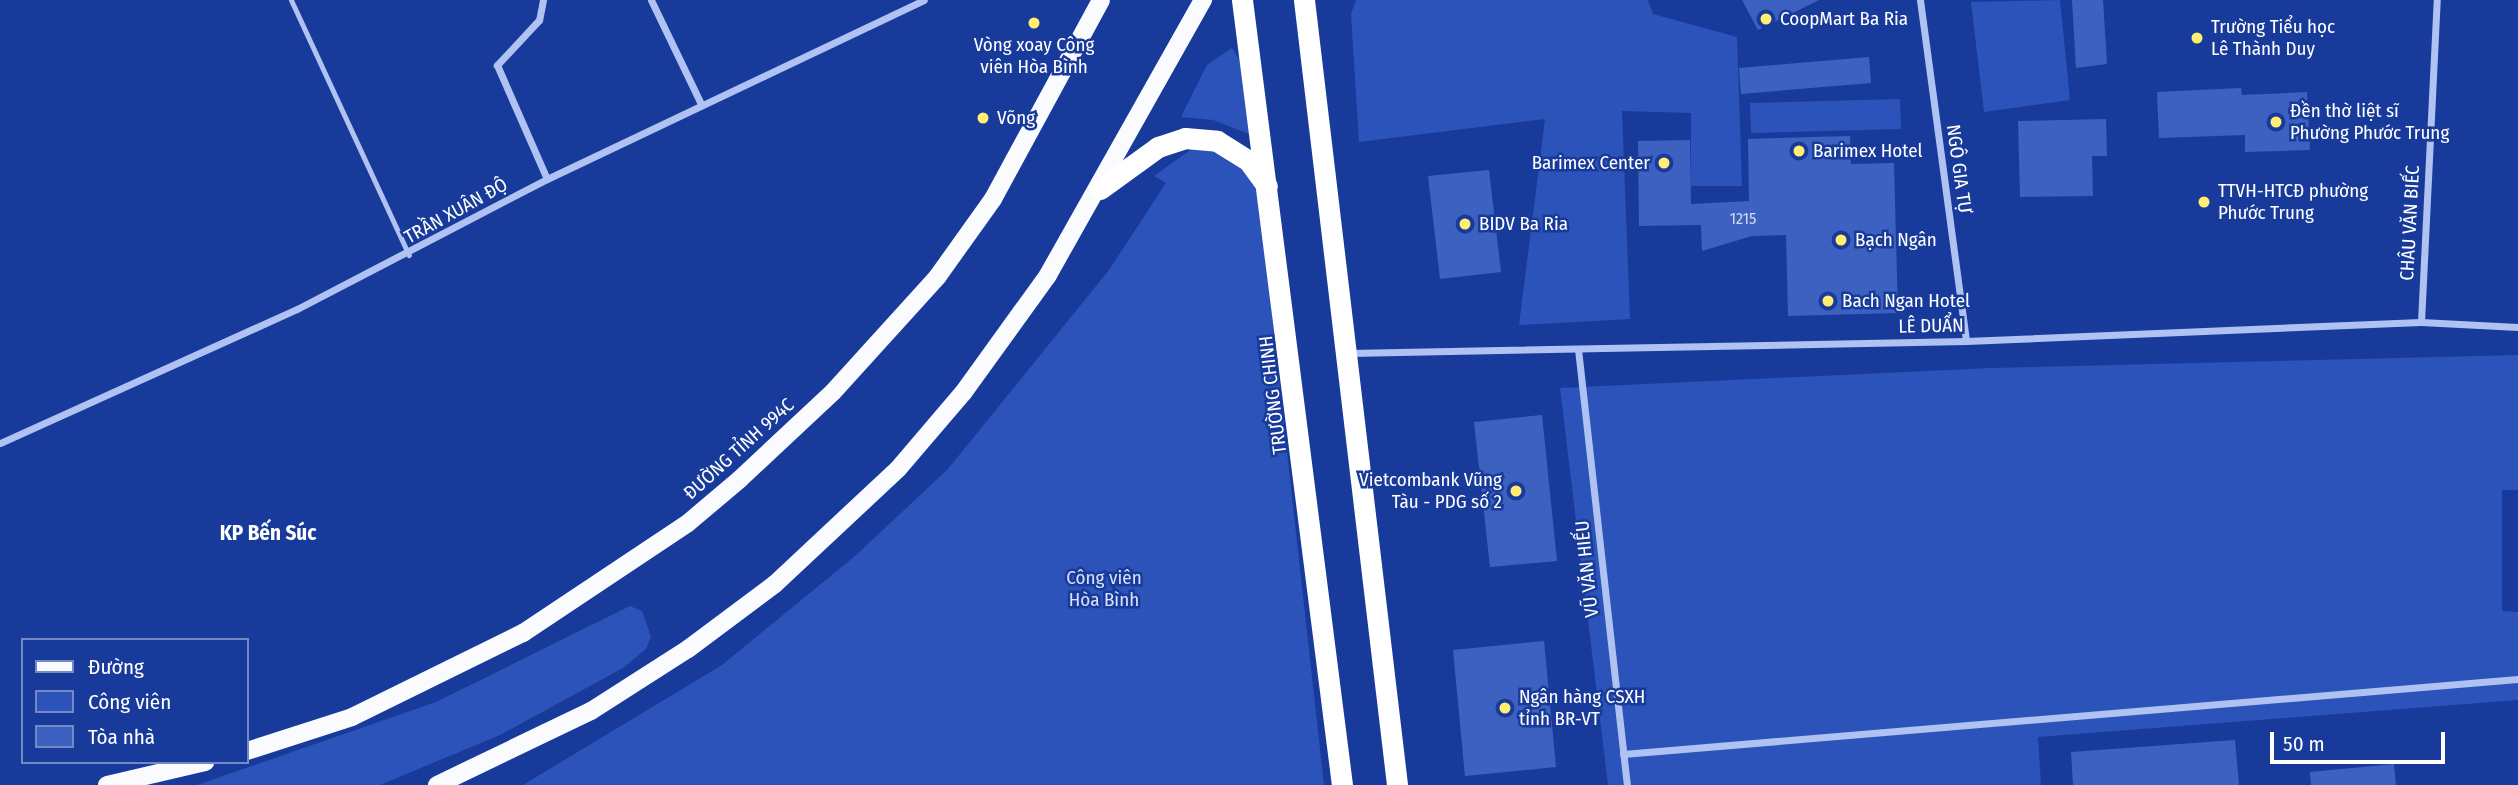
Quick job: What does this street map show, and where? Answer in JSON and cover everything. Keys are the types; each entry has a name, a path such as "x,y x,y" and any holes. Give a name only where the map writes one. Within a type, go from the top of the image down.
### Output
{"highway":[{"name":"TRƯỜNG CHINH","path":"1242,0 1270,190 1342,785"},
{"path":"1304,0 1397,785"},
{"path":"1100,189 1158,147 1185,138 1217,141 1248,160 1270,190"}],"main road":[{"name":"ĐƯỜNG TỈNH 994C","path":"248,751 352,717 523,633 688,523 740,478 834,392 938,275 993,199 1101,0"},
{"path":"437,785 591,711 688,649 785,575 898,469 963,393 1100,189 1203,0"},
{"path":"107,785 196,764"}],"street":[{"path":"543,0 539,20 497,65 547,179"},
{"path":"651,0 701,104"},
{"name":"TRẦN XUÂN ĐỘ","path":"0,443 409,255 547,179 924,0"},
{"name":"NGÔ GIA TỰ","path":"1920,0 1966,341"},
{"name":"CHÂU VĂN BIẾC","path":"2421,323 2437,0"},
{"name":"LÊ DUẨN","path":"1345,353 1966,341 2421,323 2518,327"},
{"name":"VŨ VĂN HIẾU","path":"1578,349 1627,785"},
{"path":"1623,754 2518,679"}],"lane":[{"path":"291,0 409,255"}],"green space":[{"path":"1356,0 1648,0 1653,14 1737,37 1742,186 1691,186 1691,113 1622,111 1630,319 1519,325 1545,119 1359,142 1351,14"},
{"path":"2060,0 2070,100 1984,112 1971,2"},
{"path":"1232,48 1241,62 1252,135 1213,120 1181,117 1207,65"},
{"path":"1900,99 1901,129 1751,133 1750,103"},
{"name":"Công viên Hòa Bình","path":"1200,143 1253,173 1259,199 1324,785 523,785 722,665 855,556 948,469 1109,270 1166,183 1154,176"},
{"path":"2518,355 2518,490 2502,490 2502,611 2518,612 2518,700 2038,737 2041,785 1608,785 1560,388 1991,368"},
{"path":"630,606 642,611 651,637 646,649 623,668 500,735 380,785 197,785 436,702"}],"building":[{"name":"CoopMart Ba Ria","path":"1742,0 1819,0 1758,30"},
{"path":"2072,0 2103,0 2107,64 2076,68"},
{"path":"1869,57 1871,83 1741,94 1739,68"},
{"path":"2241,88 2242,95 2307,92 2310,150 2245,152 2245,135 2159,138 2157,92"},
{"path":"2106,119 2107,156 2092,156 2093,196 2020,197 2018,121"},
{"path":"1850,136 1851,164 1894,163 1898,313 1788,316 1786,235 1752,236 1702,251 1701,225 1639,226 1638,141 1690,140 1691,204 1749,201 1748,139"},
{"name":"BIDV Ba Ria","path":"1489,170 1501,272 1440,279 1428,176"},
{"name":"Vietcombank Vũng Tàu - PDG số 2","path":"1542,415 1557,561 1490,567 1474,422"},
{"name":"Ngân hàng CSXH tỉnh BR-VT","path":"1544,641 1556,767 1465,776 1453,650"},
{"path":"2235,740 2239,785 2073,785 2071,752"},
{"path":"2394,764 2396,785 2311,785 2310,772"}],"place":[{"name":"CoopMart Ba Ria","path":"1766,19"},
{"name":"Vòng xoay Công viên Hòa Bình","path":"1034,23"},
{"name":"Trường Tiểu học Lê Thành Duy","path":"2197,38"},
{"name":"Võng","path":"983,118"},
{"name":"Đền thờ liệt sĩ Phường Phước Trung","path":"2276,122"},
{"name":"Barimex Hotel","path":"1799,151"},
{"name":"Barimex Center","path":"1664,163"},
{"name":"TTVH-HTCĐ phường Phước Trung","path":"2204,202"},
{"name":"BIDV Ba Ria","path":"1465,224"},
{"name":"Bạch Ngân","path":"1841,240"},
{"name":"Bach Ngan Hotel","path":"1828,301"},
{"name":"Vietcombank Vũng Tàu - PDG số 2","path":"1516,491"},
{"name":"Ngân hàng CSXH tỉnh BR-VT","path":"1505,708"}],"district":[{"name":"KP Bến Súc","path":"268,533"}]}
